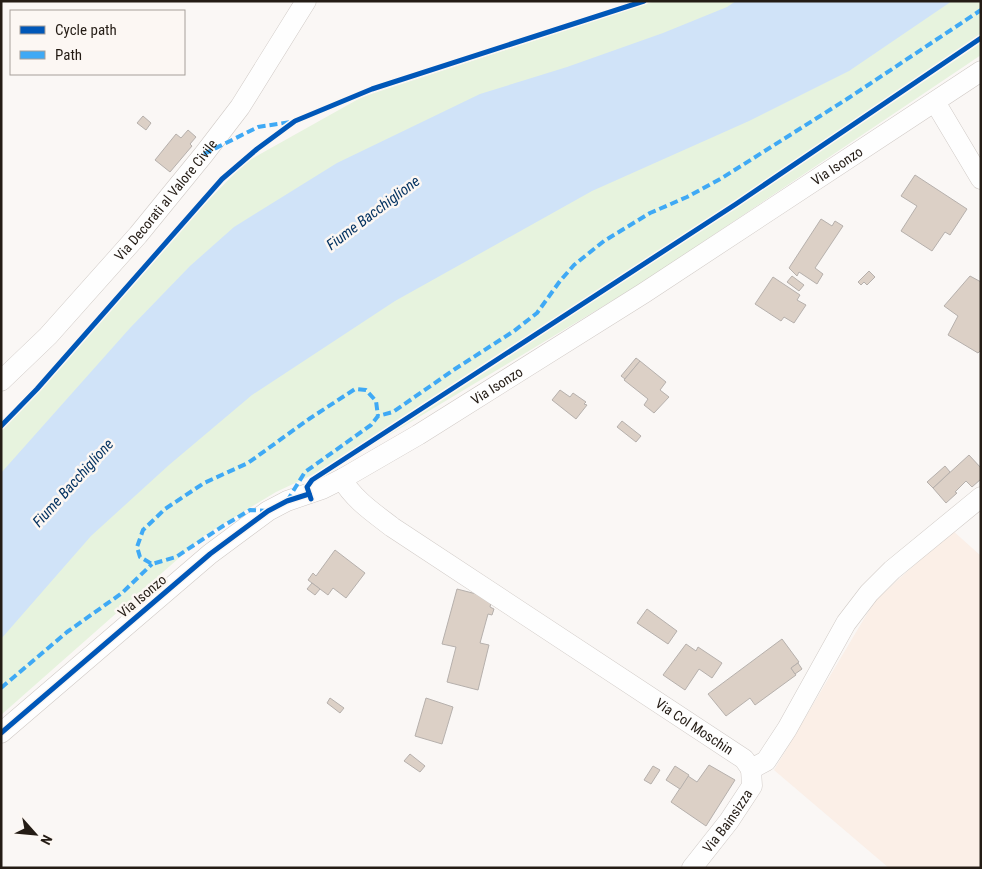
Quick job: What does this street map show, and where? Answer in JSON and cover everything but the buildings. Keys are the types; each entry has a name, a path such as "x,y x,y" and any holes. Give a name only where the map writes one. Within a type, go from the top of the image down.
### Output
{"street":[{"name":"Via Decorati al Valore Civile","path":"1,381 48,336 138,235 204,154 240,107 306,1"},
{"name":"Via Isonzo","path":"1,733 166,590 238,532 287,501 322,489 342,479 418,435 628,303 981,72"},
{"path":"935,102 981,179"},
{"name":"Via Col Moschin","path":"342,479 346,487 363,504 392,527 744,759 751,769"},
{"path":"751,769 766,761 787,730 846,623 869,592 892,570 981,497"},
{"name":"Via Bainsizza","path":"692,868 729,821 752,786 751,769"}],"shaded area":[{"path":"952,530 981,556 981,868 889,868 774,770 874,602"}],"green space":[{"path":"655,1 981,1 981,55 645,281 359,453 276,492 205,535 1,715 1,431 154,255 246,162 362,97"}],"water":[{"name":"Fiume Bacchiglione","path":"736,1 952,1 849,71 749,121 592,191 395,301 252,395 169,465 91,536 1,639 1,473 130,328 190,266 234,227 337,163 480,94 567,67 663,33 727,7"}],"marked path":[{"path":"287,501 305,472 371,425 378,416 393,412 514,331 537,313 574,265 604,241 650,213 687,197 722,178 847,99 981,10"},
{"path":"204,154 258,127 290,122"},
{"path":"268,511 250,510 176,557 152,564 140,557 137,547 143,530 165,509 204,483 248,463 355,389 366,390 376,401 378,416"},
{"path":"1,688 67,632 122,593 152,564"}],"cycle path":[{"path":"1,426 37,389 222,179 257,149 295,121 372,89 644,1"},
{"path":"311,499 307,487 312,480 736,204 981,38"},
{"path":"1,733 210,554 268,511 287,501 309,494"}]}
